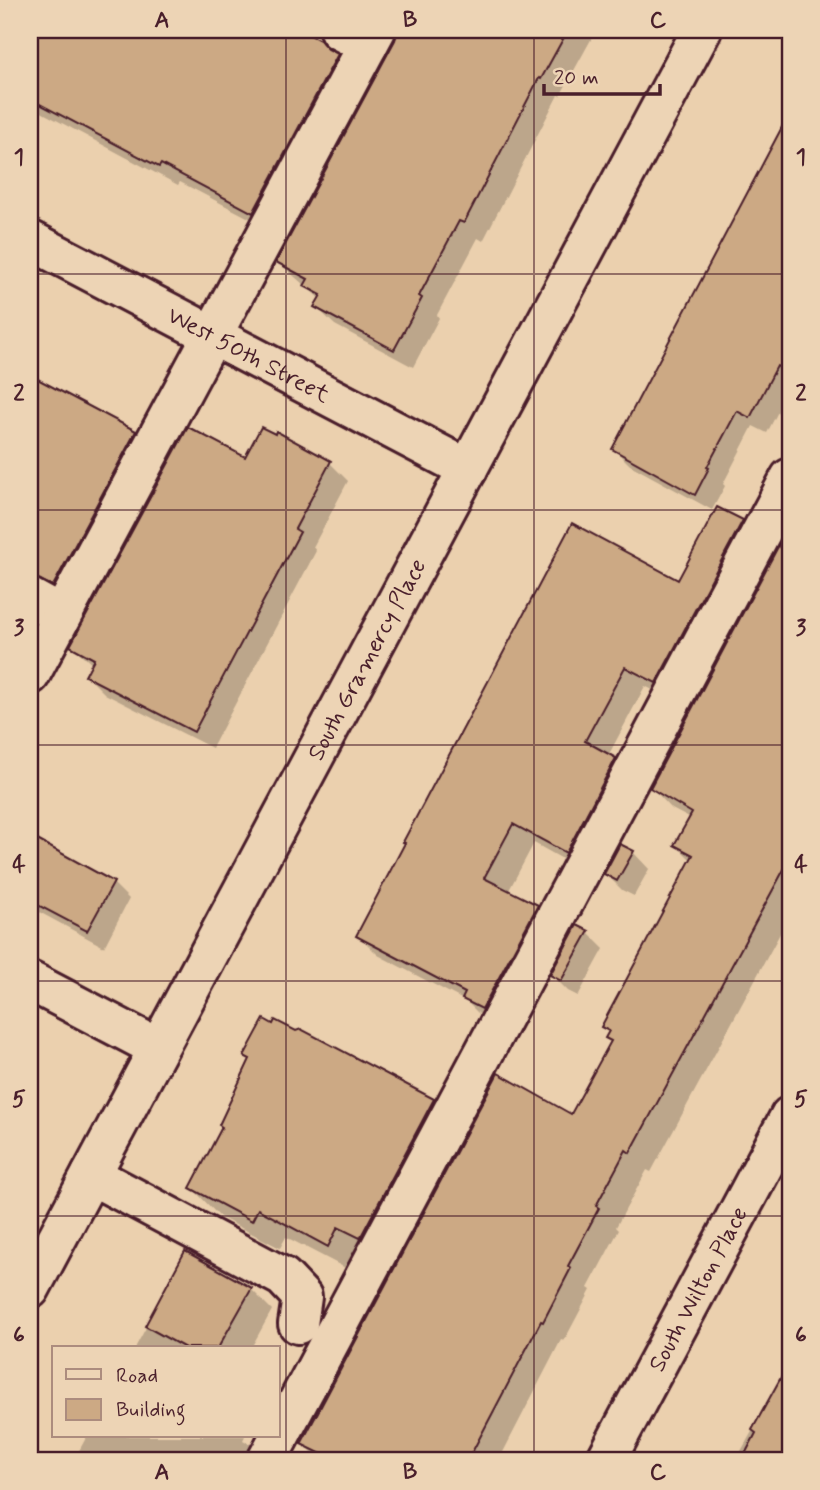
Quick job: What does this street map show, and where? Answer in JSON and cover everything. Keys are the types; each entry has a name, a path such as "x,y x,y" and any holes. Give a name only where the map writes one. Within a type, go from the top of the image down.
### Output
{"street":[{"name":"South Gramercy Place","path":"30,1289 702,30"},
{"path":"30,674 46,607 211,335 361,35"},
{"name":"West 50th Street","path":"30,240 468,469"},
{"path":"280,1436 790,478"},
{"path":"30,981 158,1048"},
{"name":"South Wilton Place","path":"606,1460 790,1116"},
{"path":"91,1175 284,1277 302,1297 298,1324"},
{"path":"267,1460 279,1438"}],"building":[{"path":"30,30 301,30 338,54 253,213 30,99"},
{"path":"398,30 568,30 541,79 539,78 464,223 459,221 394,350 314,307 321,295 304,286 308,279 276,262"},
{"path":"790,112 790,373 777,366 750,418 737,411 695,495 612,449"},
{"path":"30,375 136,431 53,586 30,576"},
{"path":"188,427 245,457 261,427 275,434 276,431 331,461 295,529 300,532 194,732 85,676 94,659 70,646"},
{"path":"717,507 743,520 656,683 625,667 585,741 616,758 566,853 513,824 484,878 538,905 482,1009 462,999 465,993 356,936 572,523 678,580"},
{"path":"781,541 790,546 788,862 630,1153 626,1150 596,1206 599,1208 568,1266 571,1268 468,1460 334,1460 301,1444 498,1073 571,1114 611,1041 605,1038 609,1031 601,1027 693,855 674,845 692,813 650,788"},
{"path":"30,836 114,882 87,931 30,901"},
{"path":"620,844 634,851 617,881 604,874"},
{"path":"577,925 589,931 561,981 550,975"},
{"path":"264,1019 273,1024 275,1020 296,1031 301,1029 434,1099 360,1238 338,1227 328,1247 258,1209 252,1221 190,1188 222,1127 219,1125 250,1059 244,1056"},
{"path":"185,1251 252,1288 219,1346 181,1346 145,1326"},
{"path":"790,1361 790,1460 742,1460 756,1433 752,1430"}]}
